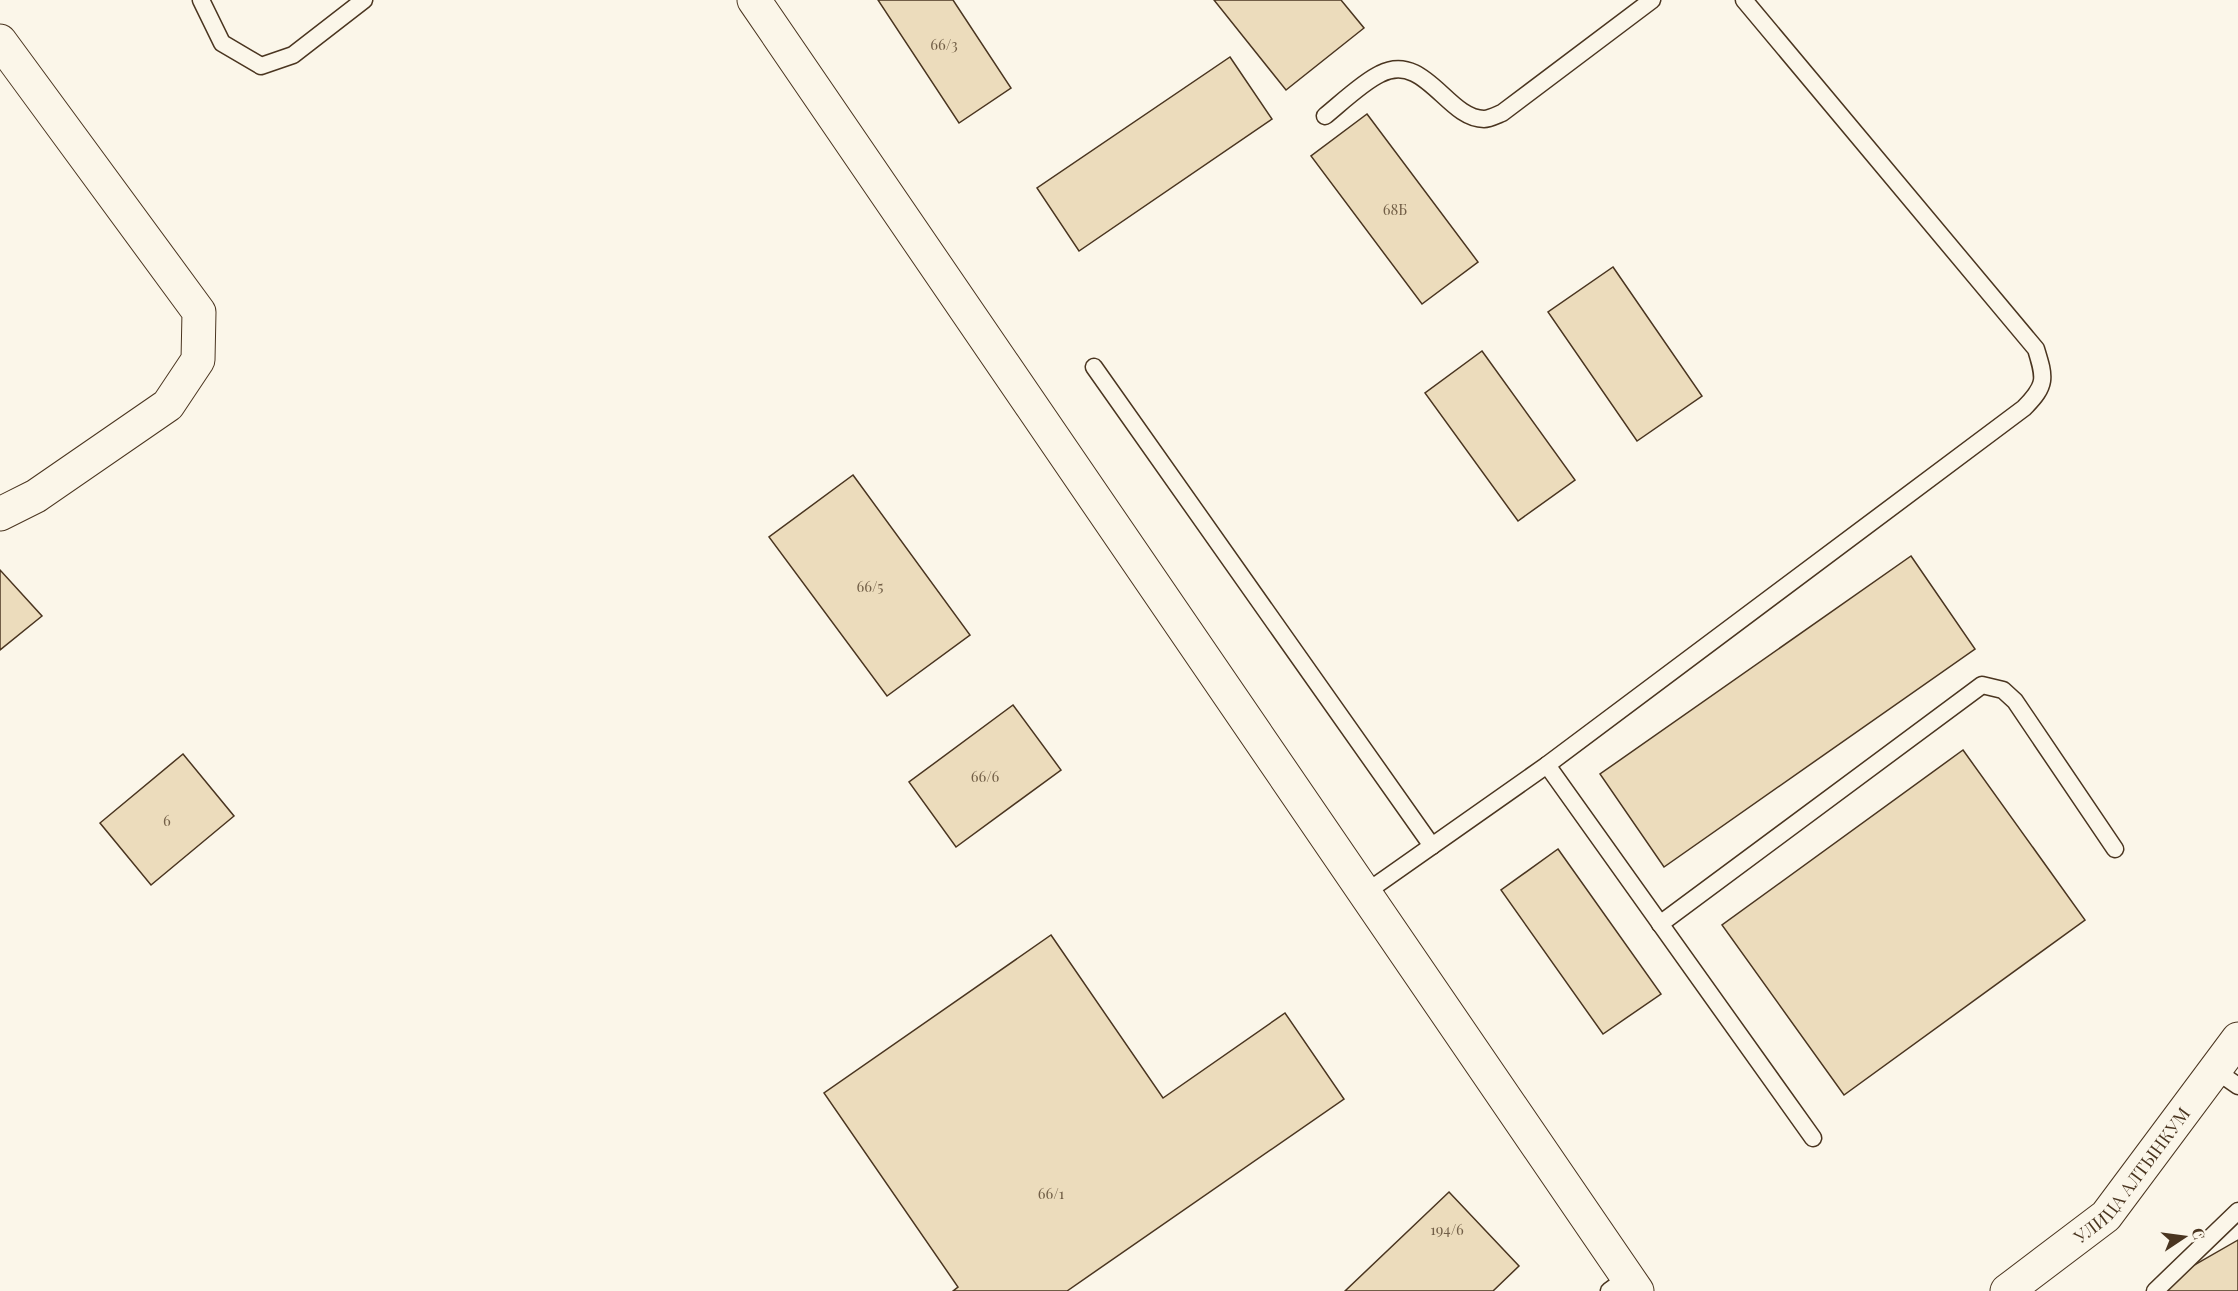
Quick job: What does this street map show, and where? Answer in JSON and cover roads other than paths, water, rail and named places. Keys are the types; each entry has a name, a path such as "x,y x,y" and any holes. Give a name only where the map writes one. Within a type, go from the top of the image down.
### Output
{"street":[{"path":"754,0 1365,893 1625,1286"},
{"path":"0,41 199,312 198,360 168,405 36,496 0,514"},
{"name":"УЛИЦА АЛТЫНКУМ","path":"2007,1291 2106,1216 2227,1078 2238,1039"}],"lane":[{"path":"201,0 222,43 261,66 293,55 364,0"},
{"path":"1325,116 1380,74 1399,68 1418,74 1466,113 1484,119 1502,113 1652,0"},
{"path":"1365,893 1547,765 2024,408 2038,393 2043,373 2036,349 1744,0"},
{"path":"1094,367 1432,846"},
{"path":"1660,924 1982,685 2004,690 2015,701 2115,849"},
{"path":"1547,765 1813,1138"},
{"path":"2155,1291 2238,1211"}]}
